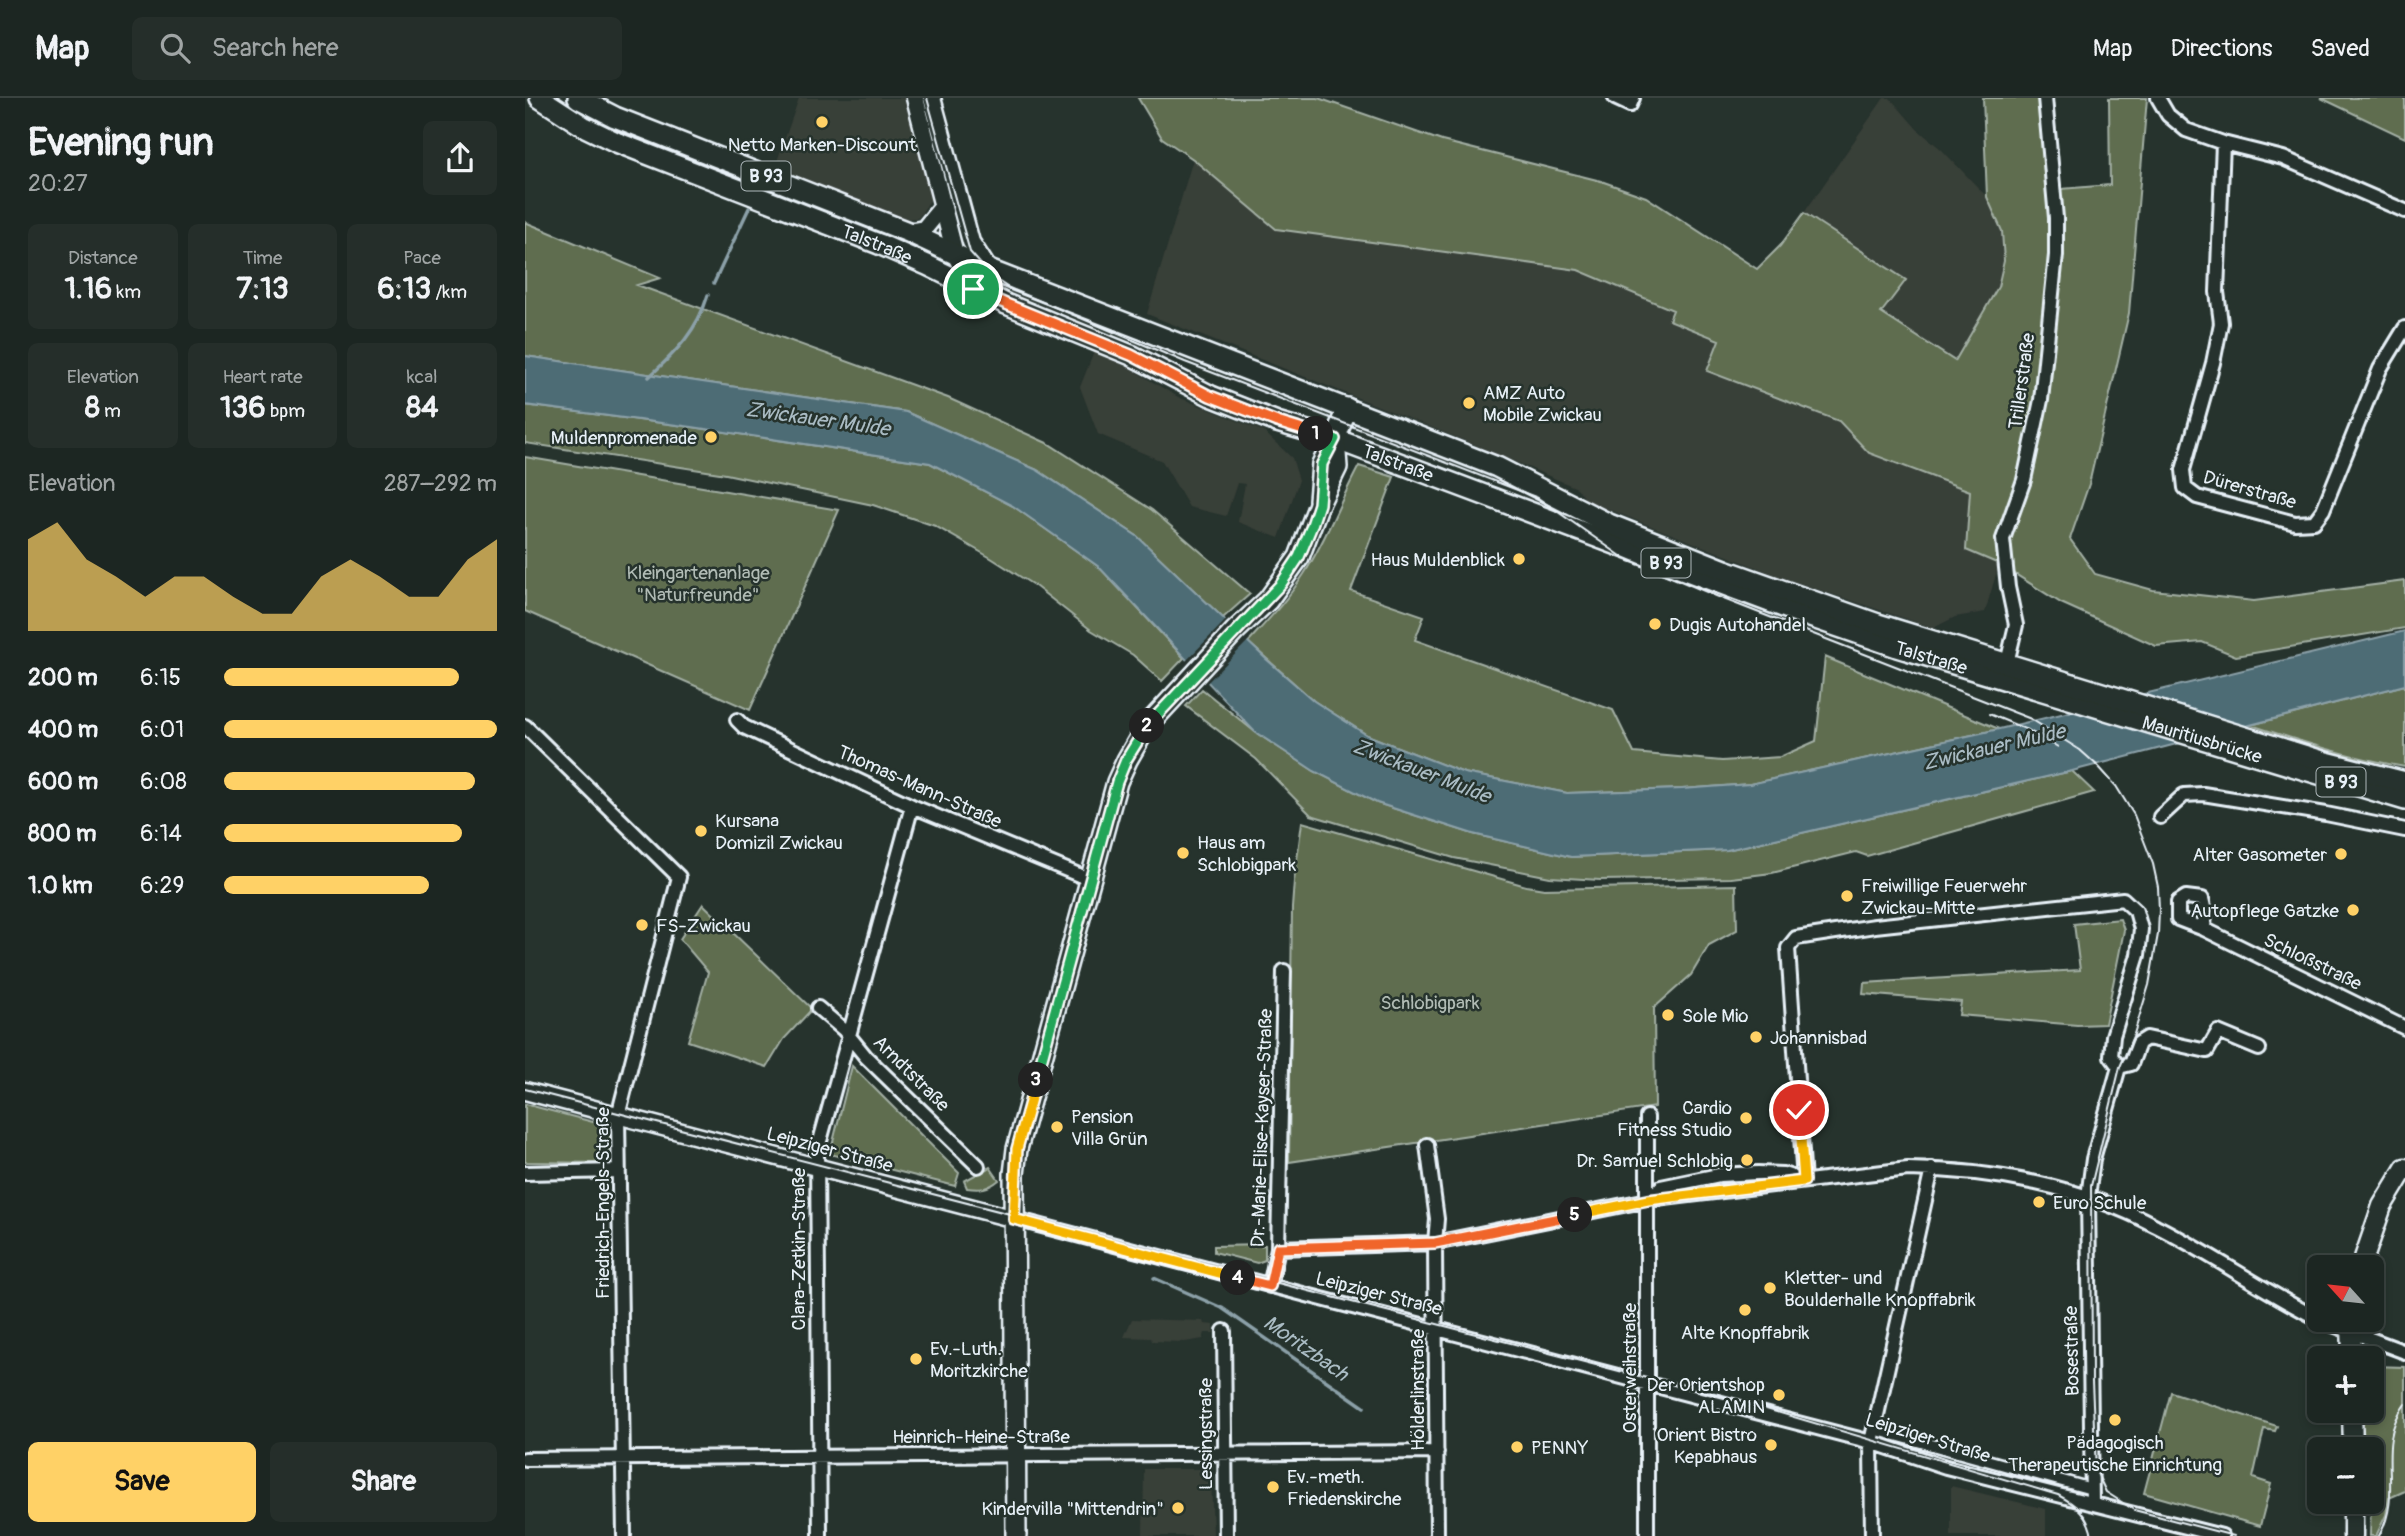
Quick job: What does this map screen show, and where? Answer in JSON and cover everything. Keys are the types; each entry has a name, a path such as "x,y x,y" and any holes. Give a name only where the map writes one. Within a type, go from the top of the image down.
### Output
{"main road":[{"name":"Talstraße","path":"540,98 583,126 616,142 879,244 961,260"},
{"name":"Talstraße","path":"578,98 615,117 908,232 961,260 1497,467 1629,533 2004,670"},
{"name":"Talstraße","path":"961,260 973,289 1131,355 1210,396 1277,422 1335,439 1820,621 1896,647 2004,670"},
{"path":"1016,1536 1014,1219 1017,1149 1117,782 1126,760 1150,722 1235,631 1268,600 1299,557 1319,504 1338,467 1335,439 1347,408"},
{"name":"Mauritiusbrücke","path":"2004,670 2039,673 2326,762 2405,782"},
{"name":"Mauritiusbrücke","path":"2004,670 2288,766 2405,800"},
{"path":"2365,1255 2382,1206 2405,1168"},
{"path":"2353,1514 2353,1536"}],"street":[{"path":"915,98 943,206 961,260"},
{"path":"932,98 961,260"},
{"path":"1615,98 1630,105 1633,98"},
{"name":"Trillerstraße","path":"2004,670 2016,625 2008,587 2003,540 2024,480 2041,400 2056,255 2056,218 2045,98"},
{"path":"2158,98 2168,115 2186,130 2223,143 2283,158 2405,211"},
{"name":"Dürerstraße","path":"2223,143 2217,292 2221,323 2216,351 2183,470 2185,488 2197,497 2233,507 2295,523 2314,522 2323,510 2380,369 2405,328"},
{"path":"908,232 924,229 943,206"},
{"name":"Thomas-Mann-Straße","path":"737,720 744,727 912,806 1091,880"},
{"name":"Friedrich-Engels-Straße","path":"525,726 679,877 618,1116 624,1536"},
{"path":"2160,817 2184,795 2203,793 2405,830"},
{"name":"Clara-Zetkin-Straße","path":"820,1536 817,1152 912,806"},
{"path":"1804,1181 1788,948 1795,938 1875,926 2123,899 2136,911 2141,929 2138,955 2113,1036 2111,1056 2119,1067 2131,1064 2139,1043 2147,1038 2207,1051 2218,1032 2259,1049"},
{"name":"Schloßstraße","path":"2204,929 2405,1028"},
{"name":"Dr.-Marie-Elise-Kayser-Straße","path":"1270,1286 1278,1248 1284,971"},
{"name":"Arndtstraße","path":"818,1008 978,1166"},
{"name":"Bosestraße","path":"2091,1503 2088,1197 2093,1159 2119,1067"},
{"name":"Leipziger Straße","path":"525,1091 1649,1384 2088,1488"},
{"name":"Osterweihstraße","path":"1647,1117 1647,1536"},
{"name":"Hölderlinstraße","path":"1427,1145 1437,1219 1437,1536"},
{"path":"1278,1248 1435,1243 1648,1200 1908,1169 1932,1169 1997,1176 2088,1197 2155,1224 2307,1312"},
{"path":"1872,1536 1872,1435 1932,1169"},
{"path":"525,1173 619,1171"},
{"name":"Lessingstraße","path":"1224,1331 1226,1536"},
{"path":"2363,1332 2405,1352"},
{"name":"Leipziger Straße","path":"1872,1435 1946,1467 2222,1536"},
{"name":"Heinrich-Heine-Straße","path":"525,1459 1437,1452"}],"shaded area":[{"path":"799,98 904,98 931,199 918,218 904,219 775,167"},
{"path":"1884,98 1890,98 1917,129 1942,150 1987,197 2002,231 2004,261 1998,287 1955,361 1881,313 1905,280 1804,213"},
{"path":"1193,159 1276,229 1578,270 1673,310 1670,320 1719,339 1708,371 1839,421 1869,453 1970,491 1966,550 1999,564 1985,612 1955,617 1933,628 1781,577 1587,501 1577,488 1478,446 1147,314"},
{"path":"1094,352 1126,366 1178,397 1263,431 1292,458 1299,480 1279,538 1238,522 1245,484 1237,483 1226,516 1189,507 1162,461 1098,434 1080,387"},
{"path":"1132,1319 1203,1321 1204,1324 1214,1325 1214,1333 1205,1333 1203,1339 1185,1342 1124,1337"},
{"name":"Kindervilla \"Mittendrin\"","path":"1144,1469 1203,1469 1199,1474 1208,1480 1211,1476 1213,1536 1143,1536"},
{"path":"1951,1486 2046,1509 2046,1536 1951,1536"}],"green space":[{"path":"1138,98 1318,98 1442,141 1601,181 1646,197 1757,269 1780,246 1804,213 1906,280 1881,313 1955,361 1998,287 2004,261 2002,231 1987,197 1983,98 2050,98 2061,189 2110,185 2109,98 2147,98 2129,313 2089,484 2070,539 2095,574 2153,590 2254,601 2405,581 2405,628 2236,656 2202,642 2156,646 2061,603 1999,564 1966,550 1970,491 1869,453 1839,421 1707,371 1719,340 1669,320 1673,310 1578,270 1276,229 1193,159 1162,138"},
{"path":"2321,98 2405,98 2405,138"},
{"path":"525,222 660,278 637,285 948,398 1049,444 1152,510 1250,594 1223,618 1137,536 1037,470 906,412 525,356"},
{"path":"525,405 930,463 1013,506 1099,567 1184,658 1162,681 1133,655 1091,630 1035,586 991,558 935,526 873,505 726,474 525,443"},
{"name":"Kleingartenanlage \"Naturfreunde\"","path":"525,457 839,510 750,710 525,611"},
{"path":"1359,466 1394,477 1351,591 1424,616 1415,640 1613,710 1634,753 1722,761 1780,757 1816,741 1825,657 1999,729 1750,784 1567,793 1464,773 1367,735 1314,701 1248,642 1285,601 1304,574"},
{"path":"2405,685 2405,767 2346,754 2251,725"},
{"path":"1202,689 1255,732 1314,771 1377,803 1473,834 1571,857 1727,850 2072,771 2094,792 1867,856 1856,852 1772,873 1731,878 1600,880 1550,877 1454,858 1311,815 1256,759 1186,706"},
{"name":"Schlobigpark","path":"1302,822 1544,889 1736,885 1737,930 1709,945 1691,975 1654,1008 1655,1107 1289,1162 1292,908"},
{"path":"703,904 812,1009 784,1039 767,1067 688,1041 708,972 680,939"},
{"path":"2120,919 2124,930 2105,1024 2077,1025 1959,1015 1961,1002 1863,994 1864,983 2080,970 2074,924"},
{"path":"852,1066 959,1173 955,1186 830,1154"},
{"path":"525,1104 612,1127 607,1163 525,1162"},
{"path":"990,1167 999,1180 984,1188 967,1188 964,1181"},
{"path":"1265,1245 1265,1260 1257,1263 1214,1252 1214,1246"},
{"path":"2384,1366 2405,1367 2405,1491 2389,1498 2386,1515 2376,1536 2370,1536 2371,1514 2384,1514 2384,1437 2363,1437 2362,1423 2384,1423"},
{"path":"2171,1392 2277,1426 2275,1431 2264,1429 2253,1478 2271,1484 2260,1526 2144,1493"}],"water":[{"name":"Zwickauer Mulde","path":"525,356 906,412 1037,470 1137,536 1314,701 1367,735 1464,773 1567,793 1750,784 1999,729 2405,631 2405,685 2072,771 1727,850 1571,857 1473,834 1377,803 1314,771 1255,732 1099,567 1013,506 930,463 525,405"}],"pier":[{"path":"1228,618 1250,639 1205,685 1184,663"}],"waterway":[{"path":"714,283 749,208"},
{"path":"649,377 685,340 708,295"},
{"name":"Moritzbach","path":"1154,1278 1222,1308 1364,1407"}],"tram line":[{"path":"927,98 970,252 992,277 1007,287 1185,362 1538,498 1621,556 2031,719 2080,750 2099,767 2116,786 2134,815 2153,864 2159,910 2158,934 2149,985 2134,1034 2120,1067 2091,1186 2092,1382 2096,1471 2106,1492 2134,1510 2234,1536"},
{"path":"1989,714 2028,730 2058,747"},
{"path":"525,1089 1763,1408 2058,1495 2081,1511 2092,1536"},
{"path":"2379,1536 2390,1503 2391,1437 2405,1404"}],"place":[{"name":"Netto Marken-Discount","path":"822,122"},
{"name":"AMZ Auto Mobile Zwickau","path":"1469,403"},
{"name":"Muldenpromenade","path":"711,437"},
{"name":"Haus Muldenblick","path":"1519,559"},
{"name":"Dugis Autohandel","path":"1655,624"},
{"name":"Kursana Domizil Zwickau","path":"701,831"},
{"name":"Haus am Schlobigpark","path":"1183,853"},
{"name":"Alter Gasometer","path":"2341,854"},
{"name":"Freiwillige Feuerwehr Zwickau-Mitte","path":"1847,896"},
{"name":"Autopflege Gatzke","path":"2353,910"},
{"name":"FS-Zwickau","path":"642,925"},
{"name":"Sole Mio","path":"1668,1015"},
{"name":"Johannisbad","path":"1756,1037"},
{"name":"Cardio Fitness Studio","path":"1746,1118"},
{"name":"Pension Villa Grün","path":"1057,1127"},
{"name":"Dr. Samuel Schlobig","path":"1747,1160"},
{"name":"Euro Schule","path":"2039,1202"},
{"name":"Kletter- und Boulderhalle Knopffabrik","path":"1770,1288"},
{"name":"Alte Knopffabrik","path":"1745,1310"},
{"name":"Ev.-Luth. Moritzkirche","path":"916,1359"},
{"name":"Der Orientshop ALAMIN","path":"1779,1395"},
{"name":"Pädagogisch Therapeutische Einrichtung","path":"2115,1420"},
{"name":"Orient Bistro Kepabhaus","path":"1771,1445"},
{"name":"PENNY","path":"1517,1447"},
{"name":"Ev.-meth. Friedenskirche","path":"1273,1487"},
{"name":"Kindervilla \"Mittendrin\"","path":"1178,1508"}],"route":[{"path":"973,289 1131,355 1210,396 1277,422 1335,439 1322,464 1319,504 1299,557 1268,600 1235,631 1146,726 1126,760 1117,782 1017,1149 1014,1219 1270,1286 1278,1248 1435,1243 1648,1200 1804,1181 1799,1110"}]}
